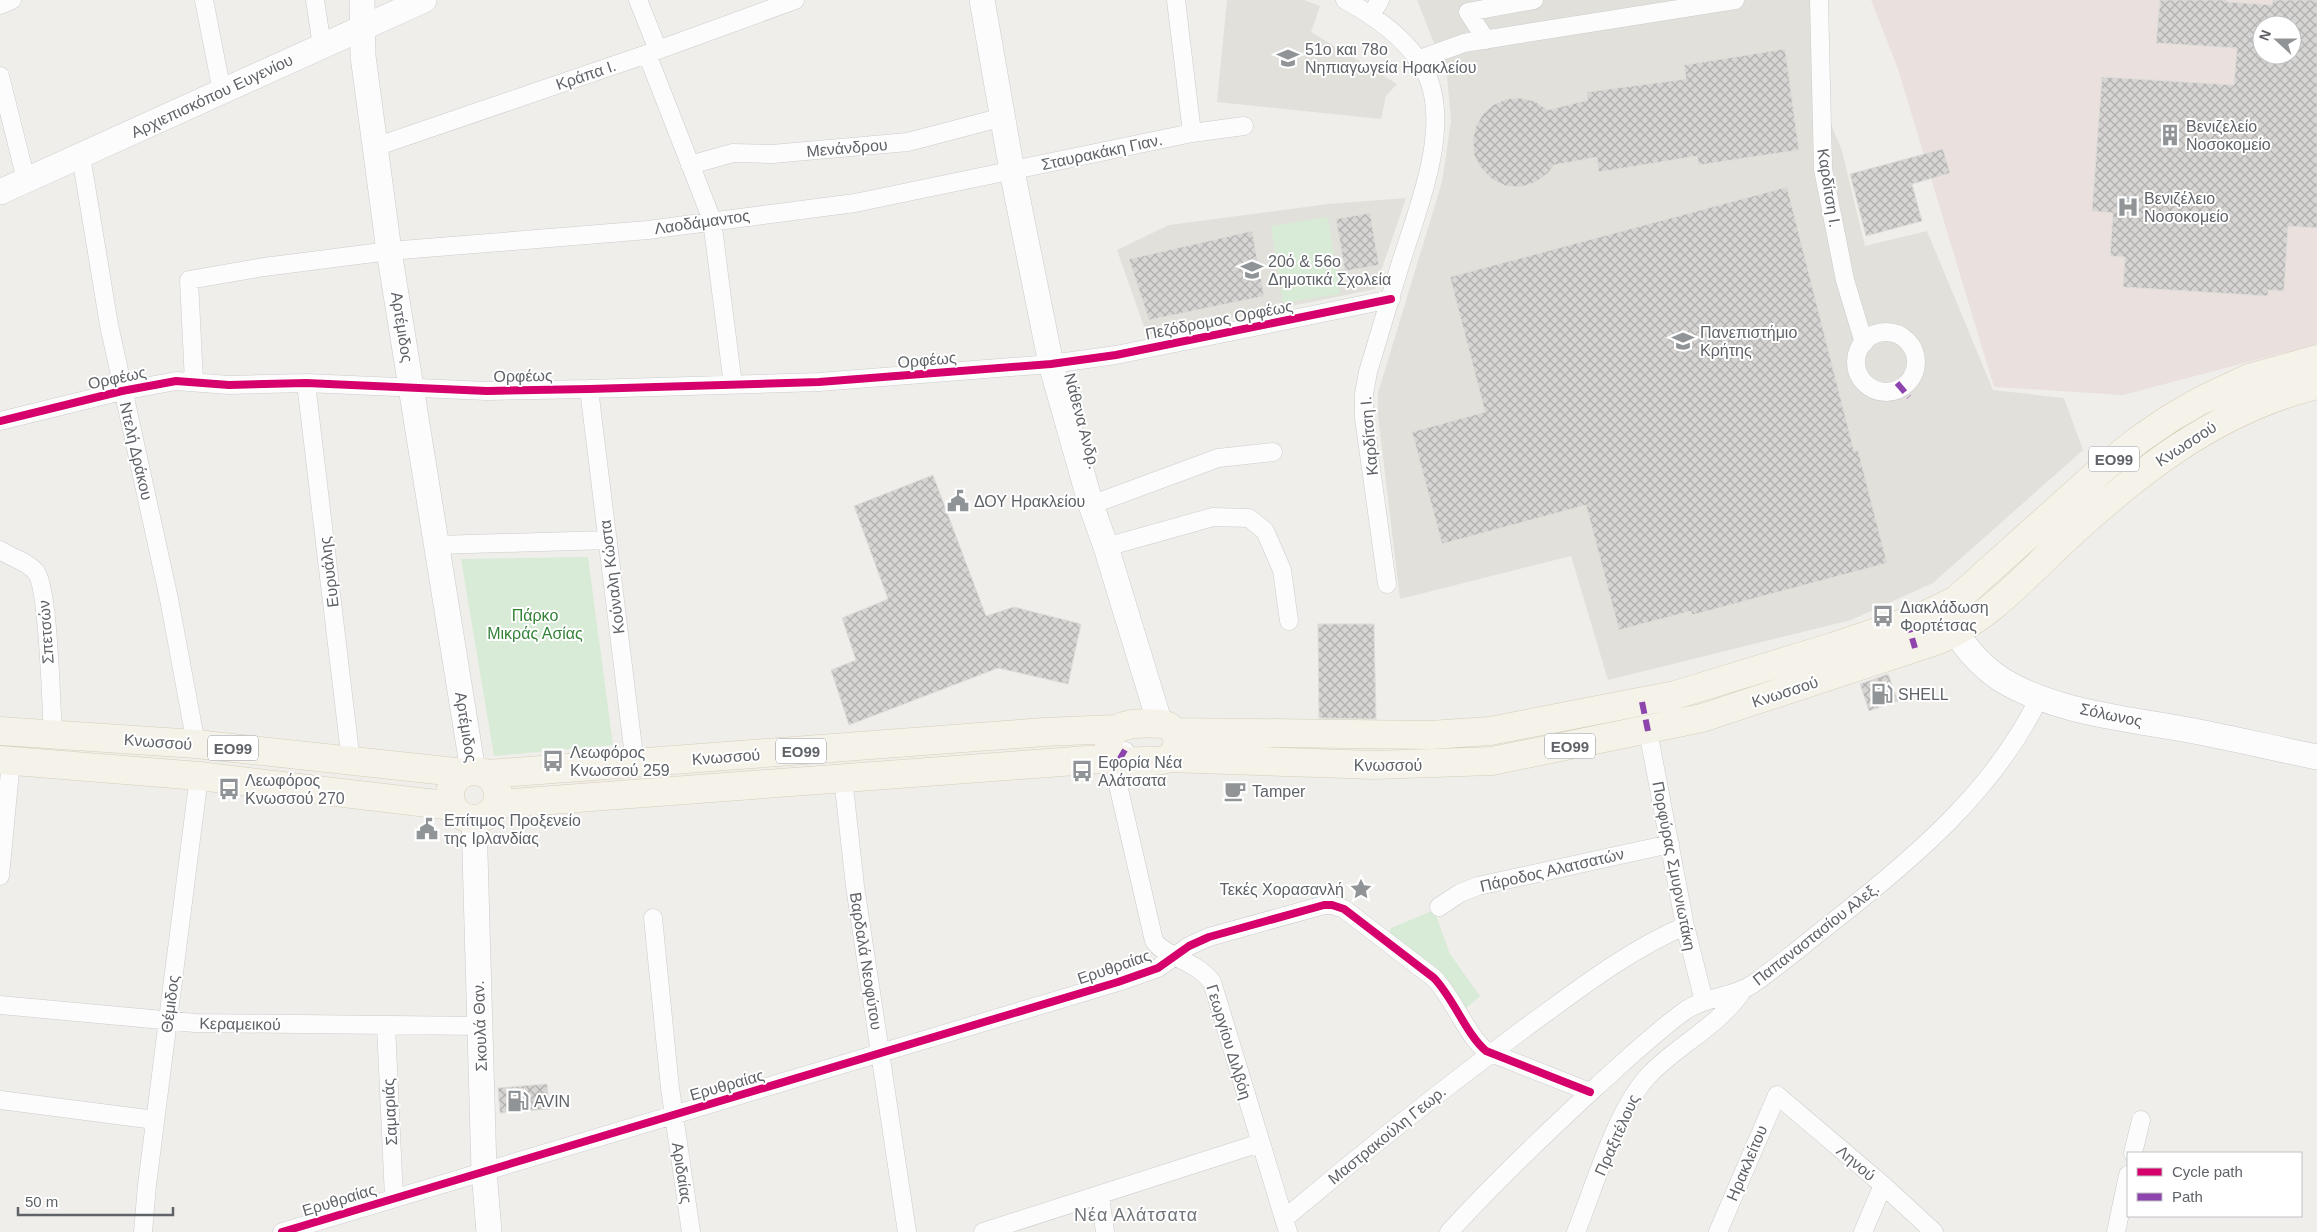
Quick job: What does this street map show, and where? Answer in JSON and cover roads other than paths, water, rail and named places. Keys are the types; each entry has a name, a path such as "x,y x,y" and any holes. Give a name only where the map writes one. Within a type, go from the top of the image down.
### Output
{"main road":[{"name":"Κνωσσού","path":"1168,728 1440,735 1514,727 1642,702 1718,683 1841,644 1942,608 1974,586 2088,480 2156,428 2200,401 2233,385 2284,367 2317,359"},
{"name":"Κνωσσού","path":"1169,758 1333,764 1475,763 1517,757 1648,731 1719,714 1956,633 1989,610 2134,478 2177,448 2218,422 2256,404 2317,385"},
{"name":"ΕΟ99","path":"1168,728 1123,725 1119,750 1135,762 1169,758"},
{"path":"1168,728 1177,748 1169,758"},
{"name":"Κνωσσού","path":"0,731 196,744 351,762 475,773 634,764 1044,732 1119,750"},
{"name":"Κνωσσού","path":"497,804 843,778 1119,750"},
{"name":"Κνωσσού","path":"6,760 199,776 463,812"},
{"path":"475,773 496,785 497,804 490,814 463,812 451,790 457,778 475,773"}],"street":[{"path":"0,4 12,0"},
{"path":"204,0 222,92"},
{"path":"315,0 322,46"},
{"name":"Αρτέμιδος","path":"362,0 361,28 389,251 475,773"},
{"name":"Αρχιεπισκόπου Ευγενίου","path":"0,192 424,0"},
{"path":"638,0 652,52 690,164 712,220 733,385"},
{"name":"Κράπα Ι.","path":"375,147 652,52 795,0"},
{"name":"Νάθενα Ανδρ.","path":"982,0 1012,171 1051,364 1091,505 1168,728"},
{"path":"1176,0 1192,133"},
{"name":"Καρδίτση Ι.","path":"1345,0 1371,15 1394,34 1417,60 1428,79 1433,94 1435,114 1434,138 1418,208 1368,372 1363,405 1387,584"},
{"path":"1371,15 1380,0"},
{"path":"1486,40 1468,12 1534,0"},
{"path":"1417,60 1464,43 1735,0"},
{"name":"Καρδίτση Ι.","path":"1819,0 1823,169 1845,280 1864,342"},
{"path":"0,76 26,180"},
{"name":"Μενάνδρου","path":"690,164 733,153 772,154 908,142 1002,117"},
{"name":"Σταυρακάκη Γιαν.","path":"1012,171 1192,133 1244,126"},
{"name":"Ντελή Δράκου","path":"81,156 122,390 164,574 196,744"},
{"name":"Λαοδάμαντος","path":"389,251 648,230 712,220 856,203 1012,171"},
{"path":"194,382 189,280 264,267 389,251"},
{"name":"Πεζόδρομος Ορφέως","path":"1051,364 1116,355 1390,299"},
{"path":"1886,332 1900,336 1911,345 1917,364 1911,379 1903,390 1882,393 1864,384 1856,365 1857,355 1864,342 1876,334 1886,332"},
{"name":"Ορφέως","path":"0,421 122,390 176,381 229,385 306,383 412,389 589,389 819,382 1051,364"},
{"name":"Ευρυάλης","path":"306,383 351,762"},
{"name":"Κούναλη Κώστα","path":"589,389 634,764"},
{"path":"1091,505 1218,458 1273,452"},
{"path":"1106,547 1213,517 1249,518 1265,531 1282,570 1289,621"},
{"path":"437,545 608,540"},
{"name":"Σπετσών","path":"0,550 30,567 41,583 46,626 53,735"},
{"name":"Σόλωνος","path":"1942,608 1966,650 1991,672 2039,698 2120,717 2317,757"},
{"name":"Παπαναστασίου Αλεξ.","path":"1449,1232 1513,1164 1590,1092 1685,1011 1704,1001 1743,990 1880,886 1944,827 1985,782 2006,755 2039,698"},
{"name":"Πορφύρας Σμυρνιωτάκη","path":"1648,731 1685,926 1704,1001"},
{"name":"Γεωργίου Διλβόη","path":"1119,750 1118,785 1152,935 1160,947 1196,966 1212,982 1286,1226"},
{"path":"0,876 6,760"},
{"name":"Θέμιδος","path":"143,1232 155,1120 199,776"},
{"name":"Βαρδαλά Νεοφύτου","path":"843,778 855,886 907,1232"},
{"name":"Σκουλά Θαν.","path":"463,812 480,1026 484,1171 489,1232"},
{"name":"Πάροδος Αλατσατών","path":"1439,907 1460,893 1478,886 1670,844"},
{"path":"1176,955 1189,946 1223,933 1324,905 1337,906 1434,978 1452,1000 1477,1041 1492,1053 1590,1092"},
{"name":"Αριδαίας","path":"653,918 674,1115 691,1232"},
{"name":"Μαστρακούλη Γεωρ.","path":"1286,1226 1398,1125 1492,1053 1552,1009 1642,948 1685,926"},
{"name":"Ερυθραίας","path":"282,1232 1118,982 1158,968 1176,955"},
{"name":"Πραξιτέλους","path":"1576,1232 1623,1115 1634,1093 1659,1066 1723,1014 1743,990"},
{"name":"Κεραμεικού","path":"0,1005 168,1022 480,1026"},
{"name":"Σαμαριάς","path":"386,1026 394,1198"},
{"name":"Ληνού","path":"1777,1095 1883,1185 1934,1232"},
{"name":"Ηρακλείτου","path":"1718,1232 1777,1095"},
{"path":"0,1100 155,1120"},
{"path":"2133,1152 2140,1120"},
{"path":"983,1232 1100,1196 1260,1143"},
{"path":"2116,1232 2127,1180"},
{"path":"1863,1232 1883,1185"},
{"path":"1100,1196 1105,1232"}],"place":[{"name":"51ο και 78ο Νηπιαγωγεία Ηρακλείου","path":"1288,58"},
{"name":"Βενιζελείο Νοσοκομείο","path":"2170,135"},
{"name":"Βενιζέλειο Νοσοκομείο","path":"2128,207"},
{"name":"20ό & 56ο Δημοτικά Σχολεία","path":"1252,270"},
{"name":"Πανεπιστήμιο Κρήτης","path":"1683,341"},
{"name":"ΔΟΥ Ηρακλείου","path":"958,501"},
{"name":"Διακλάδωση Φορτέτσας","path":"1883,616"},
{"name":"SHELL","path":"1882,694"},
{"name":"Λεωφόρος Κνωσσού 259","path":"553,761"},
{"name":"Εφορία Νέα Αλάτσατα","path":"1082,771"},
{"name":"Λεωφόρος Κνωσσού 270","path":"229,789"},
{"name":"Tamper","path":"1235,791"},
{"name":"Επίτιμος Προξενείο της Ιρλανδίας","path":"427,829"},
{"name":"Τεκές Χορασανλή","path":"1361,889"},
{"name":"AVIN","path":"518,1101"}],"district":[{"name":"Νέα Αλάτσατα","path":"1136,1215"}],"park label":[{"name":"Πάρκο Μικράς Ασίας","path":"535,624"}]}
